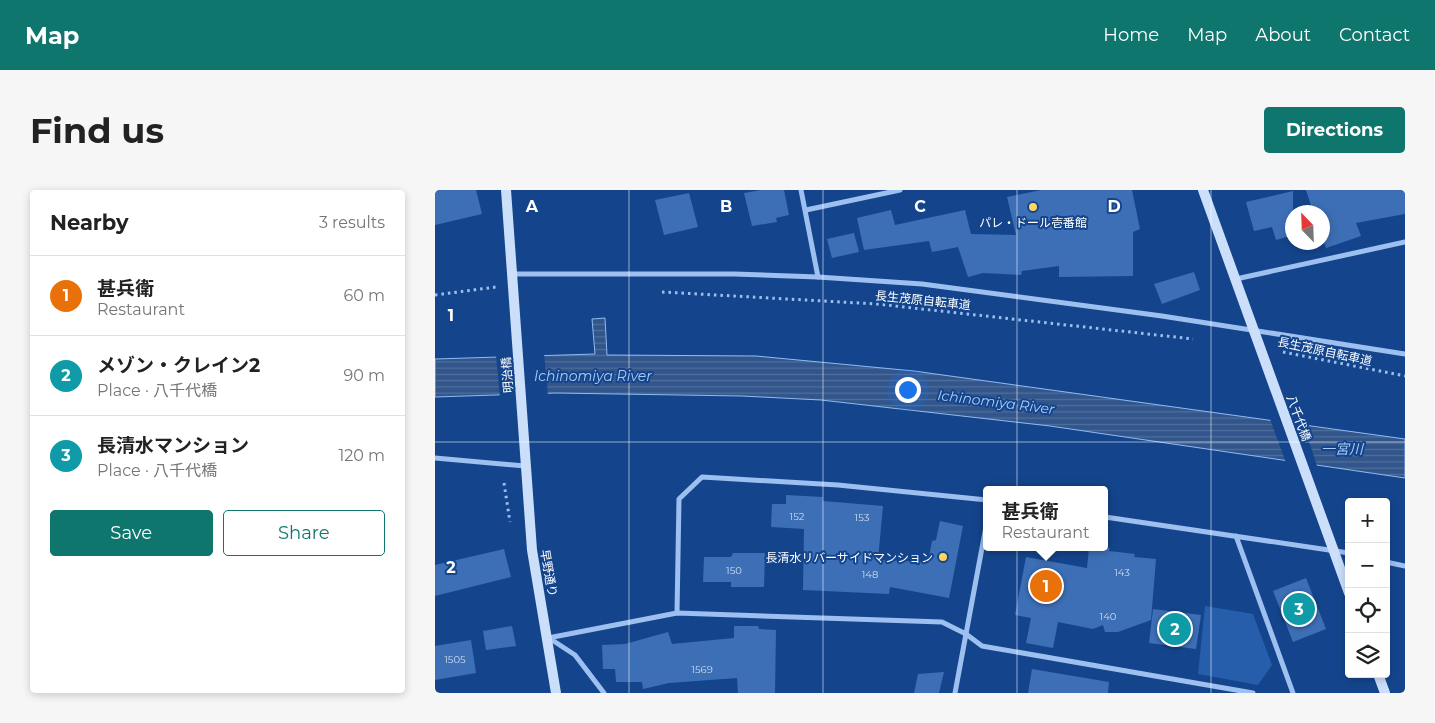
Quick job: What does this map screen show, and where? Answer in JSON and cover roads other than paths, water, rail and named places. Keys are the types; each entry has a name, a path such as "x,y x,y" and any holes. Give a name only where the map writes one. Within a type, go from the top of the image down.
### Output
{"street":[{"path":"506,190 513,284 623,273 818,277 922,284 1254,330 1405,354"},
{"path":"801,190 818,277"},
{"path":"806,210 900,190"},
{"name":"八千代橋","path":"1203,190 1347,588"},
{"path":"1236,279 1405,242"},
{"name":"明治橋","path":"513,284 525,461"},
{"path":"435,458 525,461"},
{"name":"早野通り","path":"525,461 532,550 556,693"},
{"path":"677,614 679,499 702,478 838,485 983,500"},
{"path":"1108,517 1345,552"},
{"path":"1236,536 1293,693"},
{"path":"955,693 983,543"},
{"path":"1390,563 1405,566"},
{"path":"548,638 677,614 943,622 966,634 982,646 1253,693"},
{"path":"548,638 575,655 604,693"},
{"path":"1379,678 1385,693"}],"water":[{"name":"一宮川","path":"605,318 607,355 756,356 914,371 1405,439 1405,478 1050,426 821,400 742,396 556,393 435,397 435,359 595,354 592,319"}],"place":[{"name":"パレ・ドール壱番館","path":"1033,207"},
{"name":"長清水リバーサイドマンション","path":"943,557"},
{"name":"甚兵衛","path":"1046,586"},
{"name":"長清水マンション","path":"1299,609"},
{"name":"メゾン・クレイン2","path":"1175,629"}],"water label":[{"name":"Ichinomiya River","path":"593,376"},
{"name":"Ichinomiya River","path":"996,402"}]}
